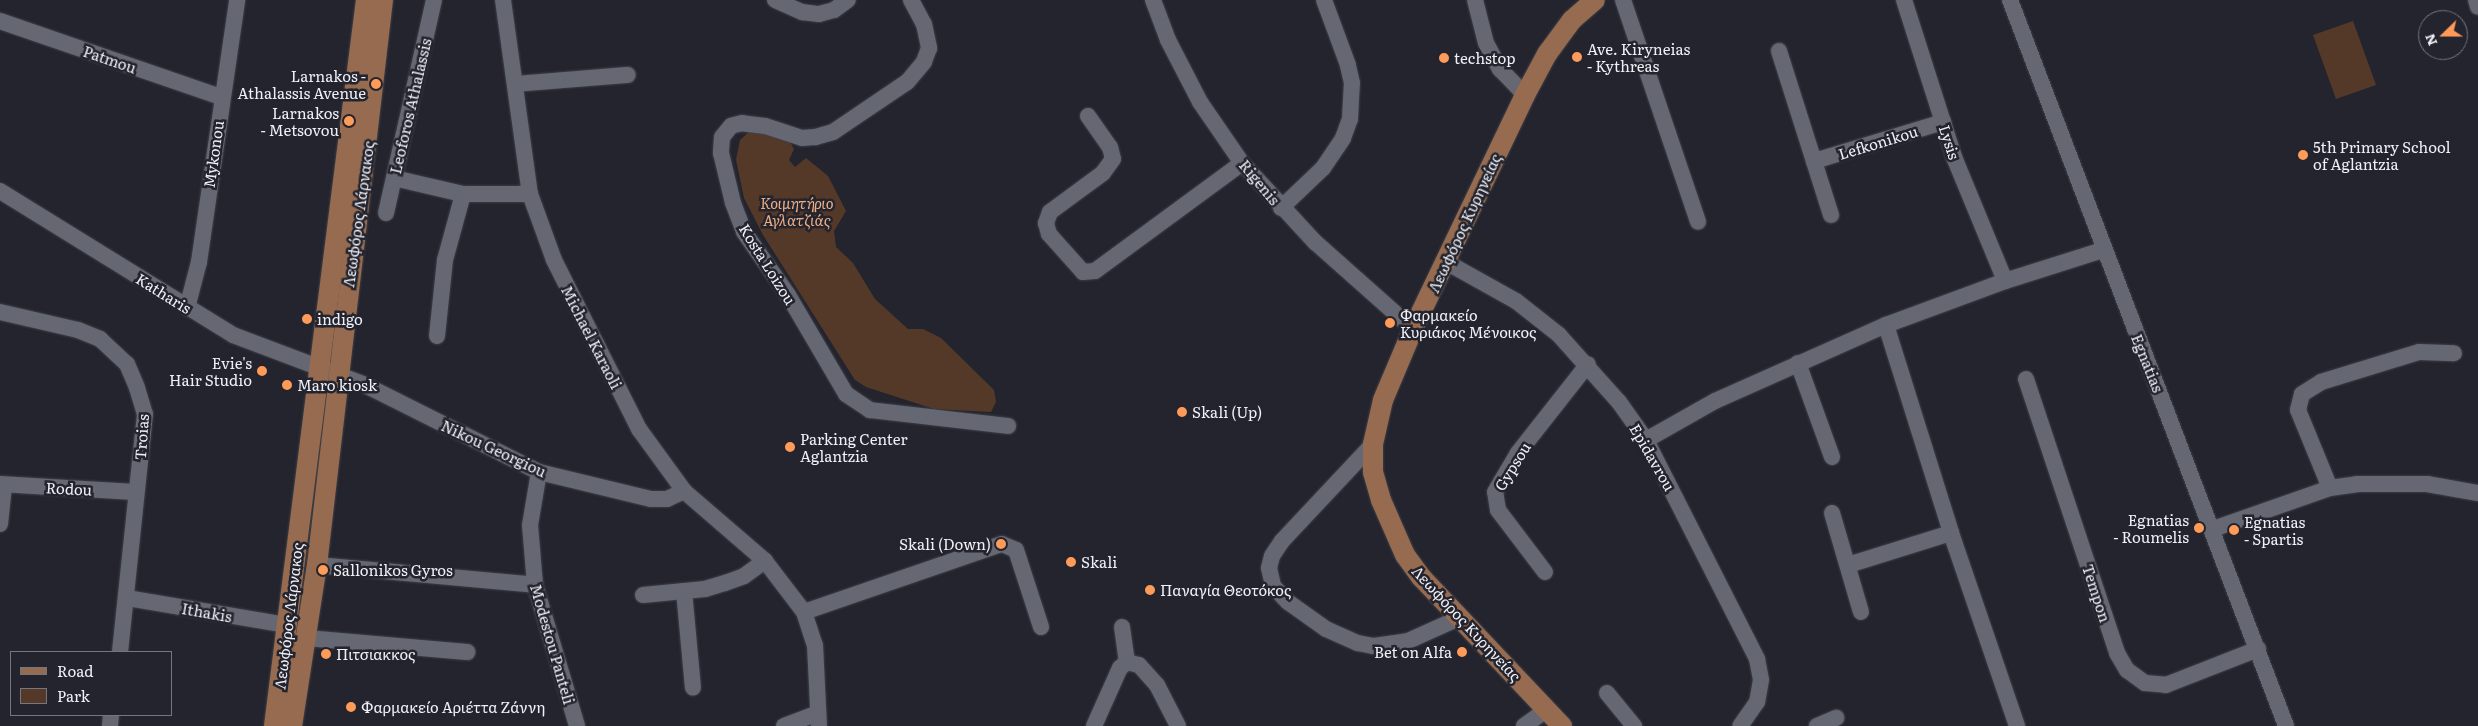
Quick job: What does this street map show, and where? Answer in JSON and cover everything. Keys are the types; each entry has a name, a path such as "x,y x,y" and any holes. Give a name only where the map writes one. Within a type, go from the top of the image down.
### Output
{"main road":[{"name":"Λεωφόρος Λάρνακος","path":"274,726 366,0"},
{"name":"Λεωφόρος Λάρνακος","path":"292,726 316,565 383,0"},
{"name":"Λεωφόρος Κυρηνείας","path":"1562,726 1421,577 1390,527 1373,472 1373,444 1383,400 1413,329 1524,95 1552,47 1572,20 1595,0"}],"street":[{"name":"Mykonou","path":"187,308 199,262 221,97 237,0"},
{"name":"Leoforos Athalassis","path":"386,213 434,0"},
{"name":"Michael Karaoli","path":"503,0 530,194 554,260 595,346 639,429 684,491 765,561 804,612 815,645 818,720"},
{"path":"775,0 802,12 818,14 834,10 848,0"},
{"name":"Kosta Loizou","path":"911,0 924,24 929,48 924,62 907,82 833,132 815,137 802,138 765,126 742,124 731,126 722,137 721,153 729,187 744,232 788,295 846,394 856,404 892,413 1008,426"},
{"name":"Rigenis","path":"1153,0 1168,40 1200,102 1242,163 1281,208 1413,329"},
{"path":"1281,208 1323,168 1343,138 1350,119 1352,83 1348,65 1324,0"},
{"path":"1475,0 1486,43 1500,69 1524,95"},
{"path":"1623,0 1698,222"},
{"name":"Lysis","path":"1904,0 1943,122 2005,280"},
{"name":"Egnatias","path":"2010,0 2104,250 2214,529 2286,726"},
{"path":"2476,0 2478,7"},
{"name":"Patmou","path":"0,20 221,97"},
{"path":"1779,51 1831,215"},
{"path":"515,84 628,76"},
{"path":"1088,116 1110,147 1113,159 1103,173 1050,212 1046,223 1049,234 1082,272 1095,271 1242,163"},
{"name":"Lefkonikou","path":"1814,161 1943,122"},
{"path":"394,178 463,194 530,194"},
{"name":"Katharis","path":"0,191 233,336 318,369 338,374"},
{"path":"437,336 445,260 463,194"},
{"path":"1646,440 1715,401 1886,325 2005,280 2104,250"},
{"name":"Epidavrou","path":"1446,262 1530,311 1588,364 1646,440 1757,659 1760,670 1759,690 1748,723"},
{"name":"Troias","path":"0,312 78,330 100,339 127,364 145,414 135,492 127,598 120,651"},
{"path":"1886,325 1951,533 2017,726"},
{"path":"2330,488 2298,410 2302,394 2321,382 2419,352 2454,353"},
{"path":"1798,363 1832,457"},
{"name":"Gypsou","path":"1545,572 1501,515 1495,504 1495,492 1518,453 1588,364"},
{"name":"Nikou Georgiou","path":"338,374 539,472 650,499 668,499 684,491"},
{"name":"Tempon","path":"2026,379 2117,654 2127,670 2145,683 2166,684 2258,649"},
{"path":"1373,444 1282,541 1272,556 1269,568 1273,586 1288,602 1326,629 1358,643 1374,646 1408,641 1459,618"},
{"name":"Modestou Panteli","path":"539,472 530,525 535,585 578,726"},
{"name":"Rodou","path":"0,524 2,484 135,492"},
{"path":"2214,529 2330,488 2357,484 2428,484 2478,493"},
{"path":"1832,513 1861,612"},
{"path":"1848,566 1951,533"},
{"path":"804,612 1002,544 1016,550 1041,627"},
{"path":"642,595 684,591 725,583 744,576 765,561"},
{"path":"316,565 535,585"},
{"path":"684,591 693,688"},
{"name":"Ithakis","path":"127,598 287,625"},
{"path":"1122,626 1127,662"},
{"path":"306,638 467,652"},
{"path":"1094,726 1120,668 1127,662"},
{"path":"1127,662 1139,666 1157,685 1178,726"},
{"path":"1607,693 1634,726"},
{"path":"1524,726 1547,709"},
{"path":"1818,726 1836,718"},
{"path":"784,726 818,720 830,726"}],"green space":[{"path":"2353,21 2376,85 2336,99 2313,35"},
{"name":"Κοιμητήριο Αγλατζιάς","path":"753,128 789,140 794,149 789,160 795,167 806,158 828,176 846,211 834,231 836,247 853,263 875,299 908,329 923,329 941,338 994,390 996,402 991,412 934,409 866,387 855,380 763,235 744,198 736,160 740,140"}],"place":[{"name":"Ave. Kiryneias - Kythreas","path":"1577,57"},
{"name":"techstop","path":"1444,58"},
{"name":"Larnakos - Athalassis Avenue","path":"376,84"},
{"name":"Larnakos - Metsovou","path":"349,121"},
{"name":"5th Primary School of Aglantzia","path":"2303,155"},
{"name":"indigo","path":"307,319"},
{"name":"Φαρμακείο Κυριάκος Μένοικος","path":"1390,323"},
{"name":"Evie's Hair Studio","path":"262,371"},
{"name":"Maro kiosk","path":"287,385"},
{"name":"Skali (Up)","path":"1182,412"},
{"name":"Parking Center Aglantzia","path":"790,447"},
{"name":"Egnatias - Roumelis","path":"2199,528"},
{"name":"Egnatias - Spartis","path":"2234,530"},
{"name":"Skali (Down)","path":"1001,544"},
{"name":"Skali","path":"1071,562"},
{"name":"Sallonikos Gyros","path":"323,570"},
{"name":"Παναγία Θεοτόκος","path":"1150,590"},
{"name":"Bet on Alfa","path":"1462,652"},
{"name":"Πιτσιακκος","path":"326,654"},
{"name":"Φαρμακείο Αριέττα Ζάννη","path":"351,707"}]}
